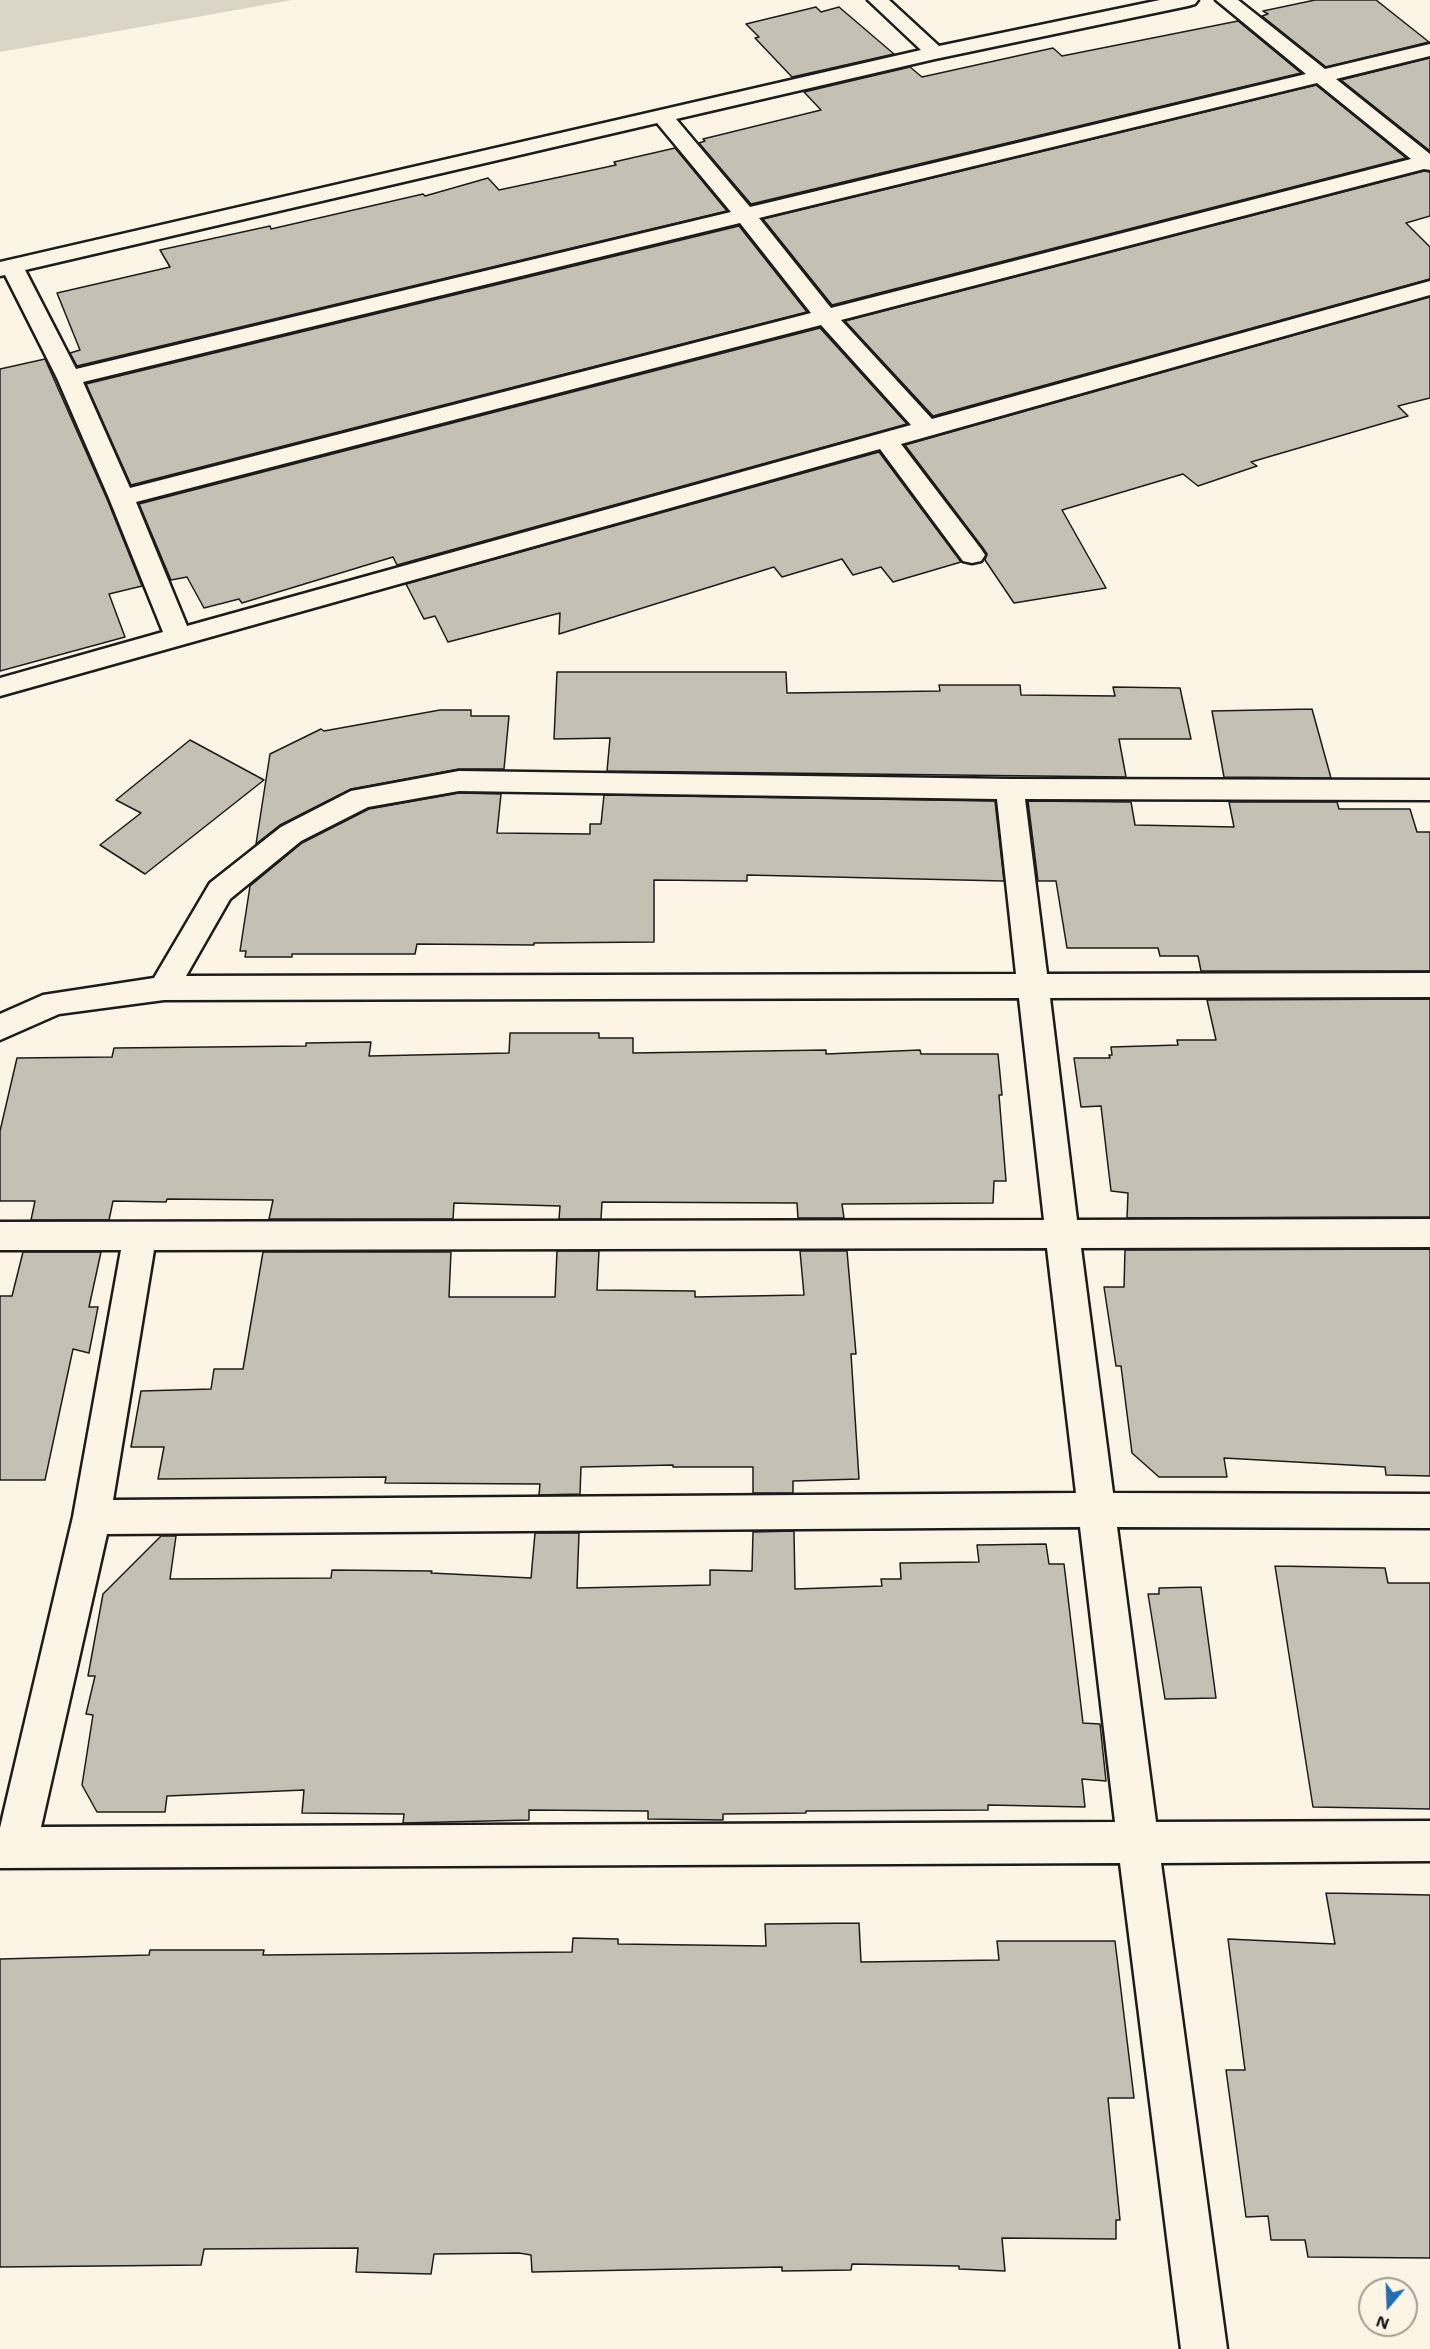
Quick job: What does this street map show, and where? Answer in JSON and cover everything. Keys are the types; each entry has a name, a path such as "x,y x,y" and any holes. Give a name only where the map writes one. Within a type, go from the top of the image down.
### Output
{"street":[{"path":"878,0 935,53"},
{"path":"179,638 122,498 69,378 6,268 935,53 1188,0"},
{"path":"1226,0 1429,162"},
{"path":"69,378 1430,50"},
{"path":"662,116 826,317 928,429"},
{"path":"122,498 1429,162"},
{"path":"0,687 1430,288"},
{"path":"886,441 972,555"},
{"path":"164,988 220,891 291,834 361,798 459,781 1010,789 1430,790"},
{"path":"1010,789 1035,985 1062,1233 1204,2349"},
{"path":"0,1029 54,1003 164,988 1430,985"},
{"path":"0,1236 1430,1233"},
{"path":"140,1235 92,1517 8,1848 1430,1841"},
{"path":"92,1517 1097,1510 1430,1511"}],"shaded area":[{"path":"0,0 292,0 0,52"}],"building":[{"path":"1315,0 1376,0 1429,42 1326,67 1262,16 1268,14 1263,11"},
{"path":"816,7 821,12 839,7 894,54 792,77 755,38 759,37 746,24"},
{"path":"1238,21 1301,73 751,204 699,143 705,141 703,139 821,110 804,92 910,67 922,77 1053,48 1062,56"},
{"path":"1430,58 1430,151 1341,80"},
{"path":"1316,85 1406,158 832,305 763,219"},
{"path":"675,148 727,211 77,366 70,353 80,350 57,293 170,267 160,250 270,226 271,229 423,194 425,196 488,178 499,190 616,165 614,162"},
{"path":"1424,171 1430,172 1430,216 1406,223 1430,247 1430,279 933,416 845,321"},
{"path":"739,226 807,312 131,485 86,384"},
{"path":"1430,297 1430,398 1398,406 1408,416 1251,462 1257,466 1198,486 1183,474 1062,510 1106,588 1014,603 985,560 987,554 983,548 905,445"},
{"path":"820,328 907,424 397,565 393,557 242,603 239,599 204,608 187,577 171,580 139,504"},
{"path":"45,359 107,499 142,586 109,594 125,637 0,671 0,369"},
{"path":"879,452 961,562 893,582 881,567 853,575 842,559 782,577 774,567 559,634 560,613 448,642 435,616 424,619 406,584"},
{"path":"557,672 786,672 787,693 940,691 939,685 1020,685 1021,695 1115,696 1113,687 1180,688 1191,739 1119,739 1126,777 607,771 610,738 554,739"},
{"path":"1312,709 1331,778 1224,777 1212,711"},
{"path":"440,710 471,710 471,716 509,716 504,769 459,769 351,789 280,825 256,844 270,754 321,729 324,731"},
{"path":"190,740 264,780 145,874 100,845 141,813 116,800"},
{"path":"459,793 501,794 497,833 590,834 590,824 601,824 604,795 995,801 1004,881 747,875 747,881 654,880 654,942 534,943 534,945 417,944 415,954 292,954 292,957 245,957 246,951 240,951 250,886 302,843 369,809"},
{"path":"1028,801 1131,802 1135,825 1234,827 1229,802 1337,802 1339,809 1410,809 1417,832 1430,832 1430,971 1201,971 1198,956 1160,956 1158,948 1067,948 1056,881 1038,881"},
{"path":"1430,999 1430,1217 1127,1218 1128,1193 1111,1191 1101,1106 1081,1107 1074,1058 1110,1058 1111,1047 1178,1045 1177,1040 1216,1040 1207,1000"},
{"path":"510,1033 599,1033 599,1038 633,1038 633,1053 826,1050 826,1054 920,1050 921,1054 998,1054 1006,1181 994,1181 993,1203 842,1204 844,1218 798,1218 797,1203 602,1202 601,1219 559,1219 560,1206 454,1203 453,1219 269,1219 273,1200 167,1199 166,1202 113,1201 109,1220 31,1220 35,1201 0,1201 0,1131 17,1058 112,1057 114,1048 306,1046 306,1043 371,1042 369,1056 509,1053"},
{"path":"1430,1249 1430,1476 1386,1475 1385,1467 1224,1458 1227,1477 1159,1477 1132,1453 1121,1366 1116,1366 1104,1287 1124,1287 1125,1250"},
{"path":"557,1251 599,1251 597,1290 695,1291 695,1297 804,1295 800,1251 847,1251 856,1354 851,1354 859,1479 793,1481 793,1493 753,1493 753,1467 673,1467 673,1465 581,1467 580,1494 539,1495 540,1484 385,1483 386,1477 158,1479 164,1447 131,1447 141,1391 211,1389 214,1369 243,1369 263,1252 451,1252 449,1297 555,1297"},
{"path":"23,1252 101,1252 89,1307 98,1307 89,1353 73,1349 45,1480 0,1480 0,1296 12,1296"},
{"path":"794,1531 795,1589 882,1586 881,1579 901,1579 900,1563 979,1562 977,1545 1046,1544 1049,1564 1064,1564 1083,1723 1100,1724 1106,1781 1082,1779 1085,1807 988,1805 988,1810 806,1811 806,1813 723,1814 723,1820 648,1819 648,1811 529,1810 529,1820 403,1823 404,1814 302,1813 304,1790 167,1796 165,1812 97,1812 82,1785 93,1715 86,1714 95,1676 88,1676 103,1594 161,1536 176,1536 170,1579 331,1578 332,1570 432,1571 431,1573 531,1578 535,1533 579,1533 577,1588 710,1585 710,1570 752,1571 753,1532"},
{"path":"1275,1566 1385,1568 1388,1583 1430,1583 1430,1809 1313,1807"},
{"path":"1201,1587 1216,1698 1165,1699 1148,1594 1159,1594 1159,1588"},
{"path":"1326,1893 1430,1895 1430,2258 1308,2257 1305,2240 1271,2240 1268,2216 1246,2217 1226,2070 1245,2070 1228,1939 1335,1944"},
{"path":"859,1923 861,1962 999,1960 997,1941 1115,1941 1134,2098 1108,2098 1120,2220 1116,2220 1116,2239 1002,2238 1005,2271 959,2269 959,2266 852,2264 851,2270 782,2271 782,2267 532,2272 531,2255 519,2253 434,2254 431,2274 356,2272 358,2248 204,2249 201,2265 0,2267 0,1959 149,1955 150,1950 264,1950 263,1955 572,1952 573,1938 618,1939 618,1944 766,1946 765,1924"}]}
